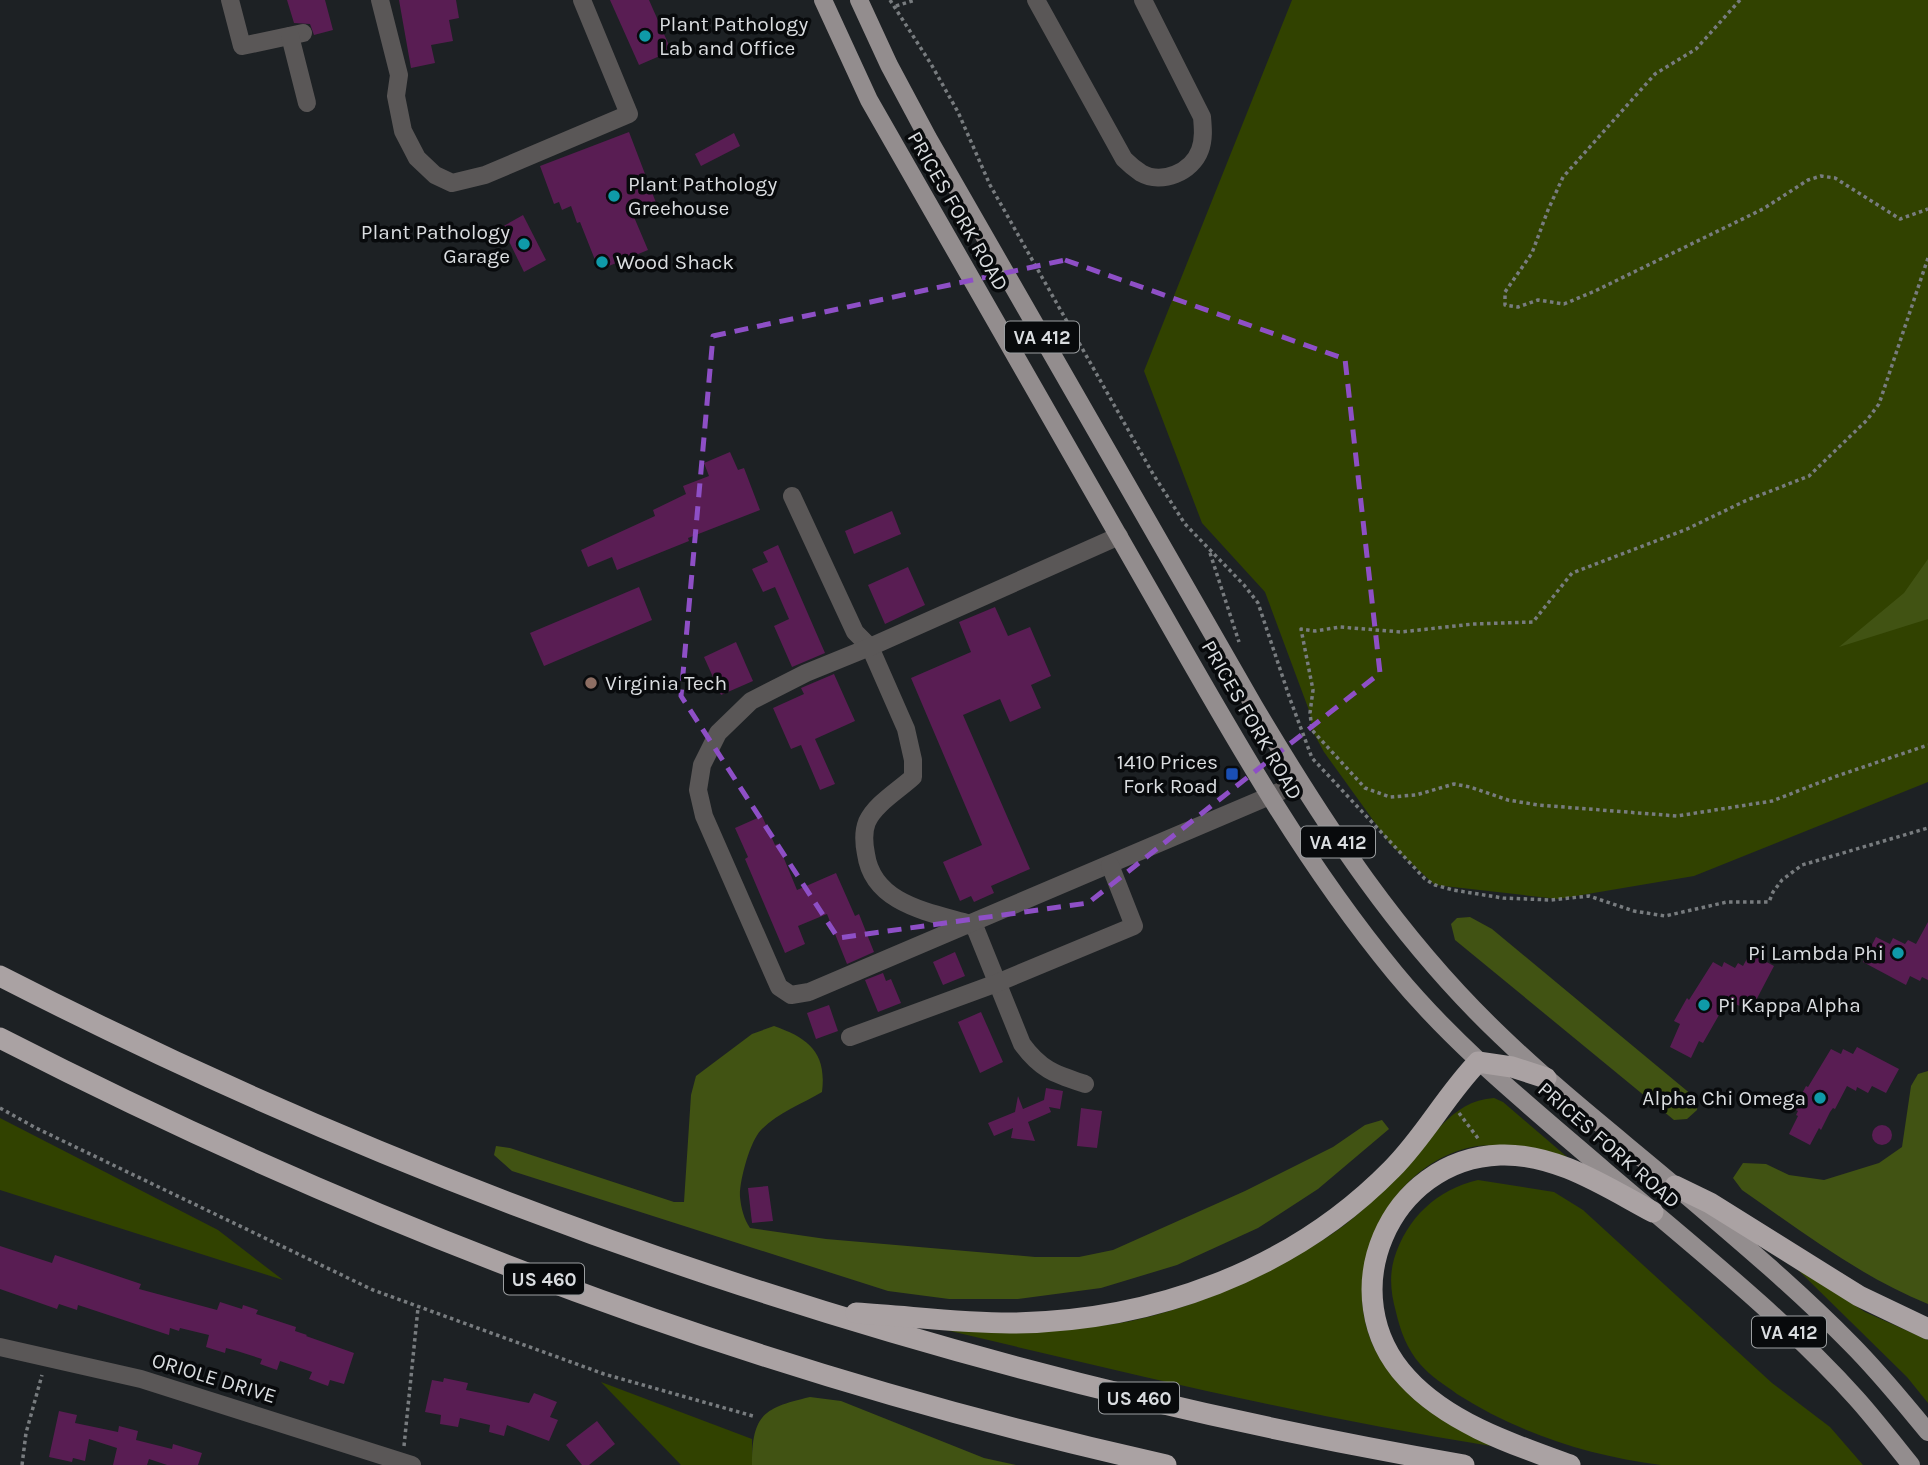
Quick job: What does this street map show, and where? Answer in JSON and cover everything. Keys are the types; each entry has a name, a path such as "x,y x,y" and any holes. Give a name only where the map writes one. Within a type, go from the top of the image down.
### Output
{"highway":[{"name":"US 460","path":"0,976 210,1078 399,1160 608,1240 820,1311 1005,1364 1203,1414 1381,1451 1464,1465"},
{"name":"US 460","path":"0,1038 147,1111 252,1158 392,1219 554,1283 854,1384 992,1423 1166,1465"},
{"path":"820,1311 968,1322 1054,1322 1128,1311 1193,1293 1237,1276 1277,1256 1354,1204 1421,1138 1460,1082 1478,1062 1512,1067 1546,1078"},
{"path":"1570,1465 1530,1451 1464,1421 1432,1401 1406,1378 1384,1348 1374,1319 1370,1289 1374,1261 1386,1229 1403,1204 1423,1183 1447,1167 1474,1158 1502,1155 1558,1164 1653,1212"},
{"path":"1675,1186 1710,1203 1860,1296 1928,1329"}],"main road":[{"name":"PRICES FORK ROAD","path":"823,0 869,100 1270,798 1310,861 1381,955 1478,1062 1805,1346 1856,1398 1911,1465"},
{"name":"PRICES FORK ROAD","path":"859,0 888,65 928,138 1300,783 1366,881 1420,951 1500,1036 1796,1292 1850,1343 1928,1432"}],"street":[{"path":"230,0 242,46 296,35 307,103"},
{"path":"380,0 399,75 396,96 403,131 417,158 435,175 452,183 485,175 629,114 582,0"},
{"path":"1036,0 1124,159 1143,174 1161,178 1179,173 1194,163 1203,135 1202,117 1143,0"},
{"path":"792,496 855,632 870,647 905,729 913,760 913,778 879,807 867,822 864,842 867,866 876,884 897,900 970,924 976,930 1022,1044 1033,1060 1048,1071 1085,1084"},
{"path":"1119,536 806,673 751,701 718,733 702,765 698,790 704,816 779,987 791,995 809,992 1300,783"},
{"path":"850,1037 998,983 1134,926 1110,865"},
{"name":"ORIOLE DRIVE","path":"0,1347 141,1379 405,1463"}],"path":[{"path":"890,0 958,112 990,185 1147,462 1185,524 1258,603 1312,758 1425,879 1435,885 1503,898 1551,900 1589,896 1634,911 1665,916 1727,902 1769,902 1782,880 1812,860 1928,828"},
{"path":"896,6 915,0"},
{"path":"1740,0 1696,49 1655,74 1563,177 1532,253 1505,292 1504,305 1518,307 1538,300 1564,304 1740,220 1808,180 1821,176 1835,178 1900,219 1928,209"},
{"path":"1928,258 1879,404 1867,420 1809,476 1745,501 1687,529 1572,573 1533,622 1473,624 1401,632 1340,627 1315,631 1301,629 1313,690 1310,713 1312,730 1365,788 1390,797 1416,795 1454,784 1538,806 1677,816 1772,801 1928,745"},
{"path":"1209,551 1242,650"},
{"path":"0,1108 36,1128 373,1290 604,1374 753,1416"},
{"path":"1457,1111 1485,1148"},
{"path":"405,1463 404,1448 418,1307"},
{"path":"22,1465 26,1433 45,1359"}],"highlighted area":[{"path":"1065,260 1345,359 1380,673 1088,903 838,938 681,696 713,336"}],"green space":[{"path":"1292,0 1928,0 1928,782 1694,876 1558,899 1435,885 1391,845 1324,752 1312,730 1310,713 1265,592 1202,523 1144,371"},
{"path":"1928,559 1928,619 1839,647 1904,593"},
{"path":"1470,917 1492,929 1698,1100 1697,1110 1687,1119 1674,1120 1455,940 1451,924 1457,918"},
{"path":"774,1026 797,1036 813,1048 821,1066 822,1092 774,1119 757,1135 746,1162 740,1190 742,1209 750,1228 826,1239 1035,1257 1079,1257 1113,1250 1245,1191 1333,1147 1365,1125 1382,1120 1389,1129 1318,1189 1258,1228 1177,1265 1101,1288 1018,1299 949,1299 888,1291 512,1171 494,1155 496,1146 510,1148 674,1202 684,1202 691,1095 696,1076 752,1034"},
{"path":"1928,1071 1928,1304 1879,1281 1832,1252 1742,1190 1733,1178 1743,1163 1766,1164 1789,1175 1824,1180 1879,1163 1902,1147 1911,1086 1918,1074"},
{"path":"1494,1098 1503,1102 1580,1168 1499,1146 1472,1147 1442,1158 1415,1176 1393,1200 1376,1228 1366,1259 1362,1291 1365,1323 1377,1353 1387,1368 1399,1382 1428,1406 1491,1446 1286,1408 946,1330 1039,1330 1108,1325 1157,1315 1232,1288 1336,1232 1382,1192 1440,1126 1465,1107"},
{"path":"0,1118 218,1230 283,1280 0,1190"},
{"path":"1478,1180 1554,1192 1583,1210 1772,1383 1830,1427 1863,1465 1661,1465 1607,1456 1555,1441 1504,1420 1480,1408 1438,1380 1415,1358 1402,1332 1392,1292 1392,1266 1407,1231 1425,1208 1449,1191"},
{"path":"1794,1266 1865,1312 1928,1340 1928,1403 1907,1377"},
{"path":"601,1382 752,1439 752,1465 681,1465"},
{"path":"810,1397 841,1401 984,1458 1016,1465 752,1465 754,1435 763,1416 781,1405"}],"building":[{"path":"287,0 325,0 333,30 314,35 310,24 294,23"},
{"path":"399,0 456,0 459,18 449,20 453,41 431,45 435,63 411,68"},
{"name":"Plant Pathology Lab and Office","path":"610,0 649,0 671,50 639,65"},
{"path":"629,132 658,208 634,217 648,250 599,270 571,206 562,210 559,202 554,204 540,166"},
{"path":"734,133 740,146 701,166 695,154"},
{"name":"Plant Pathology Garage","path":"523,215 546,260 524,272 502,227"},
{"path":"730,452 738,470 744,468 760,510 617,570 612,557 588,567 581,550 655,516 653,510 686,494 683,486 709,476 704,463"},
{"path":"892,511 901,534 854,554 845,531"},
{"path":"778,545 825,653 792,667 774,626 789,619 775,587 763,592 752,569 768,562 763,552"},
{"path":"908,567 925,605 885,624 868,585"},
{"path":"639,587 652,620 544,666 530,633"},
{"path":"995,607 1008,636 1030,627 1051,676 1031,685 1041,708 1010,722 1000,699 963,715 1030,869 991,886 994,893 974,902 971,896 960,901 943,862 982,845 911,678 971,652 959,622"},
{"path":"736,642 753,681 721,695 704,657"},
{"path":"834,674 855,721 815,739 835,784 820,790 801,745 791,749 773,708 804,694 801,688"},
{"path":"762,816 775,845 778,844 797,890 836,873 855,916 859,914 874,952 847,964 827,914 798,926 805,944 785,953 745,859 748,857 735,828"},
{"name":"Pi Lambda Phi","path":"1928,922 1928,980 1922,977 1920,981 1910,976 1906,985 1863,962 1876,937 1890,944 1893,938 1905,944 1908,940 1916,944"},
{"path":"955,952 965,976 943,985 933,962"},
{"name":"Pi Kappa Alpha","path":"1750,953 1774,966 1752,1008 1742,1002 1740,1006 1727,1001 1703,1043 1699,1041 1691,1058 1670,1047 1680,1024 1674,1021 1713,962 1722,967 1724,962 1735,968 1738,963 1743,966"},
{"path":"883,973 886,981 891,979 901,1003 878,1012 865,980"},
{"path":"829,1005 838,1031 816,1039 807,1013"},
{"path":"981,1012 1003,1062 980,1073 958,1022"},
{"name":"Alpha Chi Omega","path":"1857,1047 1899,1069 1886,1093 1872,1086 1868,1093 1857,1087 1856,1091 1847,1086 1810,1145 1789,1134 1798,1116 1798,1111 1794,1109 1831,1049 1841,1054 1843,1049 1853,1054"},
{"path":"1046,1088 1063,1091 1060,1109 1049,1107 1051,1112 1028,1122 1035,1141 1011,1138 1013,1128 994,1136 988,1123 1015,1112 1018,1096 1023,1109 1044,1100"},
{"path":"1081,1108 1102,1111 1097,1148 1077,1146"},
{"path":"1882,1125 1889,1128 1892,1135 1889,1142 1882,1145 1875,1142 1872,1135 1875,1128"},
{"path":"768,1186 773,1221 752,1223 748,1188"},
{"path":"0,1246 52,1263 55,1255 141,1284 139,1289 217,1310 220,1302 242,1309 243,1305 258,1310 256,1314 296,1327 295,1331 306,1336 354,1353 344,1384 330,1380 328,1386 309,1379 312,1372 280,1361 277,1370 260,1364 262,1359 226,1348 225,1353 206,1347 209,1335 170,1328 169,1335 78,1305 77,1310 59,1304 57,1309 0,1289"},
{"path":"444,1378 468,1383 466,1390 529,1403 534,1393 557,1402 550,1417 558,1420 549,1441 507,1425 504,1436 489,1432 490,1425 460,1418 458,1427 440,1424 441,1415 425,1412 432,1380 443,1382"},
{"path":"59,1411 77,1415 75,1423 118,1432 119,1426 138,1431 136,1440 172,1449 173,1444 202,1453 198,1465 167,1465 149,1459 147,1465 113,1465 117,1448 89,1439 85,1461 73,1458 72,1462 49,1457"},
{"path":"597,1421 615,1444 589,1465 582,1465 566,1445"}],"place":[{"name":"Plant Pathology Lab and Office","path":"645,36"},
{"name":"Plant Pathology Greehouse","path":"614,196"},
{"name":"Plant Pathology Garage","path":"524,244"},
{"name":"Wood Shack","path":"602,262"},
{"name":"Virginia Tech","path":"591,683"},
{"name":"1410 Prices Fork Road","path":"1232,774"},
{"name":"Pi Lambda Phi","path":"1898,953"},
{"name":"Pi Kappa Alpha","path":"1704,1005"},
{"name":"Alpha Chi Omega","path":"1820,1098"}]}
